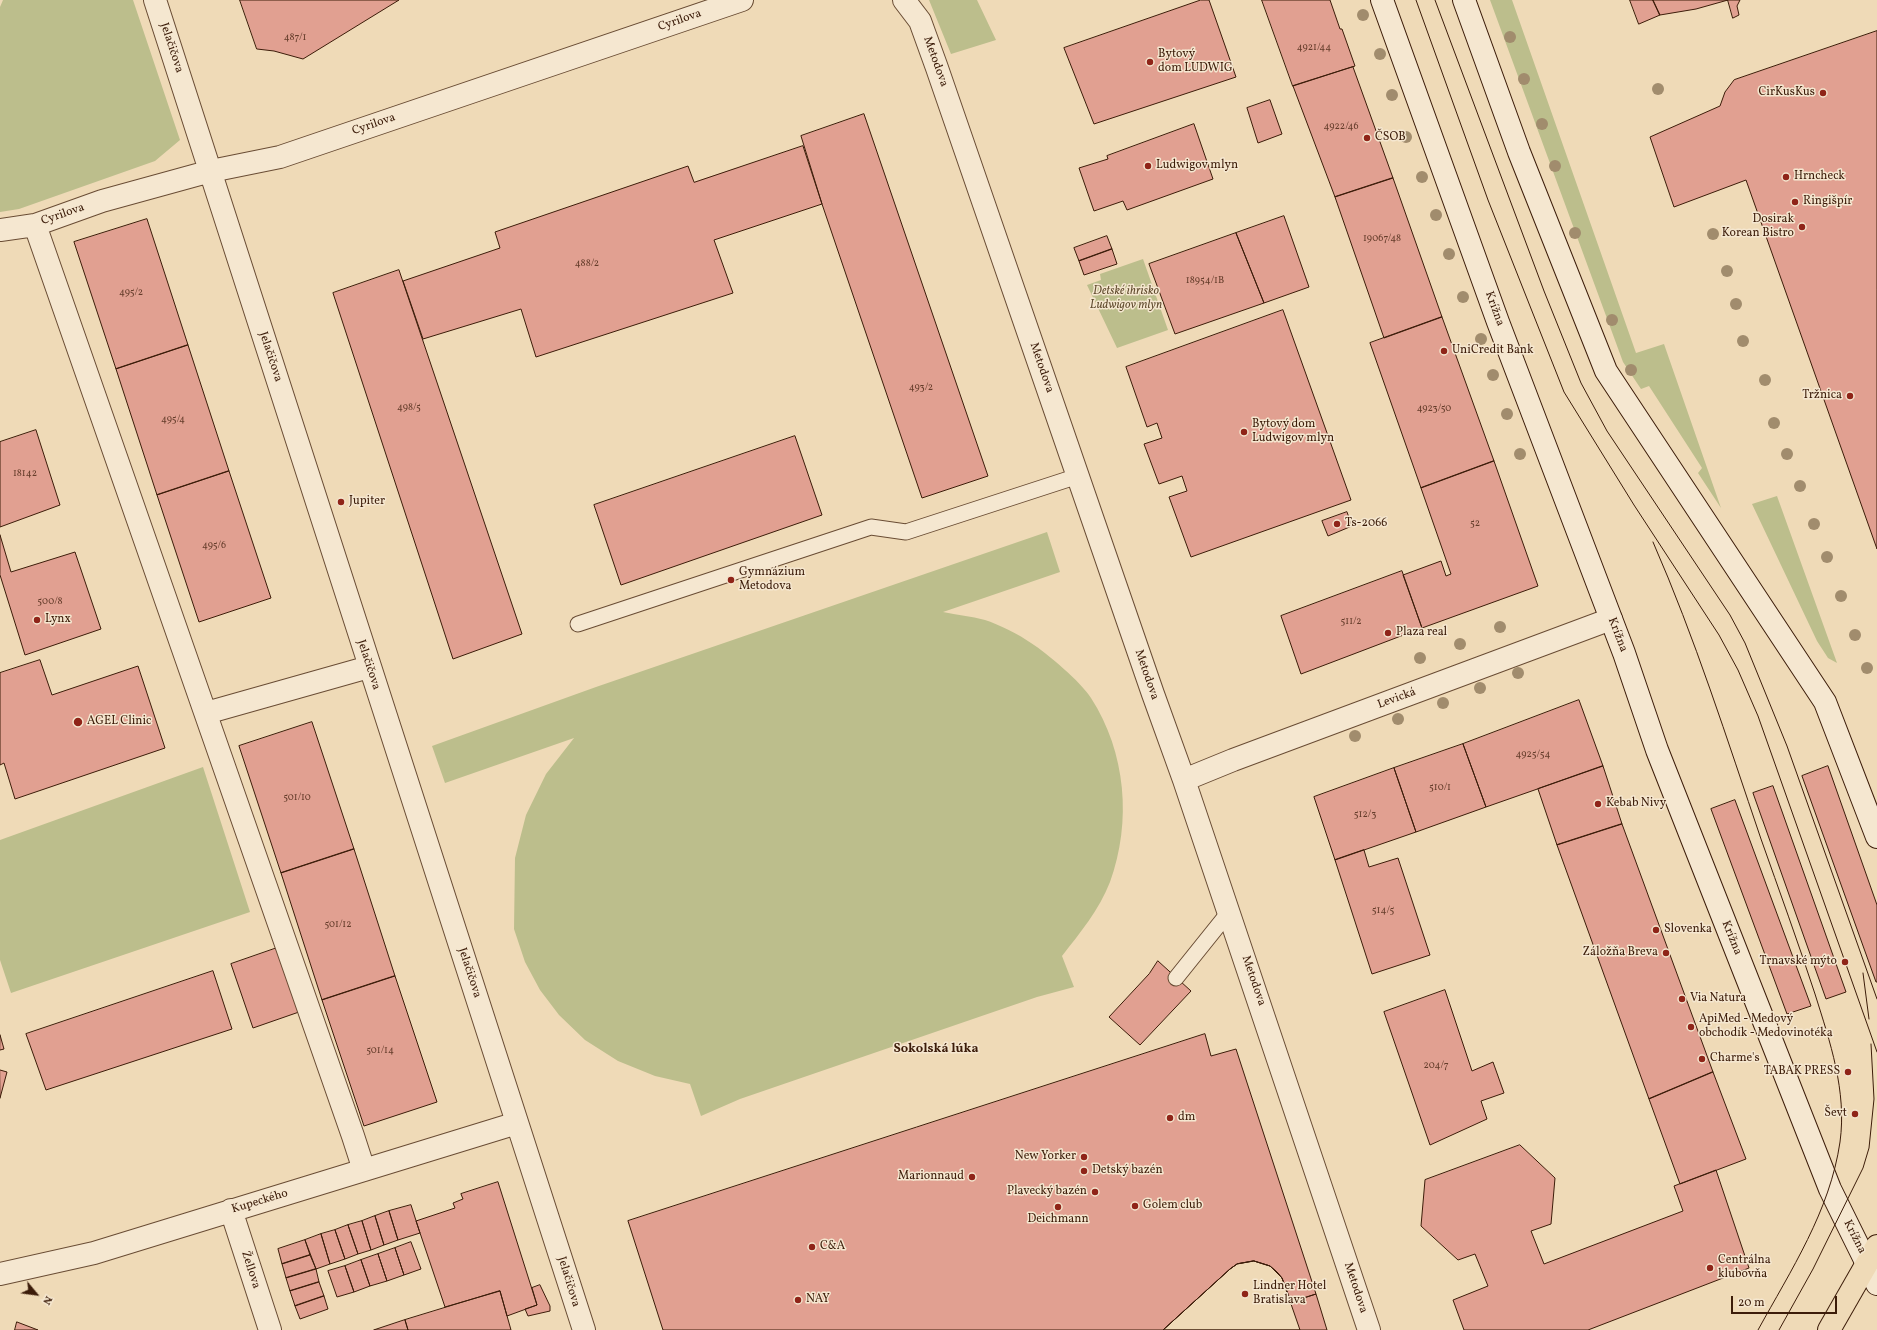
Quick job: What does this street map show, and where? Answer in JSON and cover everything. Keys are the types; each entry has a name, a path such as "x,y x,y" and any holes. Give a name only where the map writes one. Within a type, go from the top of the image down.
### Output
{"main road":[{"path":"1829,1330 1872,1254"}],"street":[{"name":"Jelačičova","path":"155,0 211,171 233,246 584,1330"},
{"name":"Cyrilova","path":"0,230 35,225 102,201 211,171 280,157 742,0"},
{"name":"Metodova","path":"904,0 920,21 1184,780 1369,1330"},
{"name":"Krížna","path":"1382,0 1501,329 1611,619 1657,750 1830,1189 1872,1254"},
{"path":"1464,0 1519,152 1606,371 1825,702 1877,837"},
{"path":"35,225 364,1170"},
{"name":"Levická","path":"1184,780 1233,760 1611,619"},
{"path":"206,713 369,667"},
{"name":"Kupeckého","path":"0,1274 94,1253 517,1123"},
{"name":"Žellova","path":"231,1210 270,1330"},
{"path":"1872,1254 1877,1284"}],"lane":[{"path":"578,624 871,527 906,532 1078,476"},
{"path":"1176,978 1229,912"}],"green space":[{"path":"3,0 133,0 180,140 155,161 19,209 0,212 0,7"},
{"path":"929,0 977,0 996,40 951,54"},
{"path":"1490,0 1512,0 1636,353 1664,344 1721,508 1698,473 1702,468 1649,386 1641,389 1623,362"},
{"name":"Detské ihrisko Ludwigov mlyn","path":"1143,259 1168,330 1117,348 1087,285 1101,280 1100,274"},
{"path":"1777,496 1837,663 1828,658 1817,641 1752,504"},
{"path":"1047,532 1060,572 943,612 985,620 996,624 1021,637 1046,654 1072,676 1086,691 1103,719 1112,741 1122,788 1123,812 1121,836 1117,859 1106,892 1089,921 1062,956 1074,987 1037,997 740,1099 701,1116 690,1084 655,1076 618,1061 585,1040 559,1015 540,990 525,962 514,929 515,858 526,815 546,774 574,738 445,783 432,746 596,687"},
{"path":"203,767 250,912 11,993 0,960 0,840"}],"building":[{"path":"240,0 399,0 303,59 274,51 257,49"},
{"name":"Bytový dom LUDWIG","path":"1201,0 1209,0 1236,77 1094,124 1064,48"},
{"path":"1262,0 1330,0 1355,66 1293,86"},
{"path":"1630,0 1653,0 1660,15 1639,24"},
{"path":"1653,0 1728,0 1696,9 1660,15"},
{"path":"1728,0 1740,0 1737,6 1739,15 1733,18"},
{"name":"Tržnica","path":"1877,31 1877,549 1746,180 1674,207 1650,137 1720,106 1725,92 1734,80"},
{"path":"1353,67 1393,178 1335,197 1293,86"},
{"path":"1270,100 1282,134 1258,143 1247,108"},
{"path":"864,114 988,476 922,498 822,204 801,136"},
{"name":"Ludwigov mlyn","path":"1194,124 1213,179 1127,210 1123,201 1094,211 1079,168 1108,159 1107,156"},
{"path":"803,146 822,204 714,240 733,293 536,357 521,309 423,339 403,281 500,248 495,232 688,166 694,182"},
{"path":"1393,178 1442,317 1384,338 1335,197"},
{"path":"1284,216 1309,287 1264,303 1236,233"},
{"path":"147,219 188,345 116,369 74,242"},
{"path":"1236,233 1264,303 1175,334 1149,264"},
{"path":"1107,236 1112,249 1079,261 1074,248"},
{"path":"1112,249 1117,264 1084,275 1079,261"},
{"path":"399,270 522,634 453,659 333,293"},
{"name":"Bytový dom Ludwigov mlyn","path":"1283,310 1351,500 1191,557 1169,497 1187,491 1182,476 1159,484 1144,444 1162,438 1157,423 1147,427 1126,367"},
{"path":"1442,317 1494,461 1421,488 1370,343"},
{"path":"188,345 229,471 157,495 116,369"},
{"path":"36,430 60,505 0,527 0,442"},
{"path":"795,436 822,515 621,585 594,505"},
{"path":"1494,461 1538,586 1422,628 1403,575 1441,561 1446,576 1451,574 1421,488"},
{"path":"229,471 271,598 199,622 157,495"},
{"name":"Ts-2066","path":"1347,512 1352,526 1328,536 1322,521"},
{"path":"0,535 11,572 75,552 101,629 25,655 0,575"},
{"path":"1402,571 1422,628 1301,674 1281,616"},
{"name":"AGEL Clinic","path":"40,660 52,695 138,666 165,748 15,799 4,763 0,765 0,673"},
{"path":"1579,700 1603,766 1486,807 1463,744"},
{"path":"312,722 354,849 281,873 239,746"},
{"path":"1463,744 1486,807 1416,832 1394,768"},
{"path":"1603,766 1622,824 1557,845 1538,789"},
{"path":"1828,766 1877,905 1877,982 1802,776"},
{"path":"1394,768 1416,832 1335,860 1314,797"},
{"path":"1773,786 1846,992 1826,999 1753,793"},
{"path":"1735,800 1811,1006 1787,1014 1711,809"},
{"path":"1622,824 1713,1072 1649,1099 1557,845"},
{"path":"354,849 395,976 322,1000 281,873"},
{"path":"1364,850 1369,867 1398,858 1430,955 1372,974 1335,860"},
{"path":"277,948 299,1012 253,1028 231,964"},
{"path":"1158,961 1191,991 1140,1045 1109,1017 1149,974"},
{"path":"213,971 232,1029 46,1090 26,1034"},
{"path":"395,976 437,1102 364,1126 322,1000"},
{"path":"1445,990 1472,1071 1493,1062 1504,1093 1481,1101 1487,1119 1430,1145 1384,1012"},
{"path":"1205,1034 1211,1056 1236,1049 1316,1294 1291,1302 1282,1278 1277,1272 1270,1266 1254,1261 1237,1264 1230,1269 1163,1330 663,1330 628,1221"},
{"path":"0,1035 4,1049 0,1050"},
{"path":"0,1070 7,1072 0,1098"},
{"path":"1713,1072 1746,1159 1680,1184 1649,1099"},
{"path":"1520,1145 1555,1178 1551,1224 1531,1231 1544,1264 1683,1211 1674,1186 1716,1170 1749,1268 1588,1330 1464,1330 1453,1300 1488,1286 1475,1254 1458,1260 1421,1226 1425,1180"},
{"path":"498,1182 537,1305 507,1316 500,1291 445,1307 416,1221 455,1208 453,1203 463,1199 461,1194"},
{"path":"411,1205 420,1233 398,1240 389,1211"},
{"path":"389,1211 398,1240 384,1245 375,1216"},
{"path":"375,1216 384,1245 371,1250 362,1221"},
{"path":"362,1221 371,1250 358,1254 348,1225"},
{"path":"348,1225 358,1254 345,1259 335,1230"},
{"path":"335,1230 345,1259 330,1264 321,1234"},
{"path":"321,1234 330,1264 316,1269 305,1240"},
{"path":"305,1240 310,1255 282,1264 278,1249"},
{"path":"411,1242 421,1269 404,1275 395,1248"},
{"path":"395,1248 404,1275 387,1281 378,1254"},
{"path":"378,1254 387,1281 370,1286 361,1260"},
{"path":"310,1255 316,1269 286,1278 282,1264"},
{"path":"361,1260 370,1286 354,1292 345,1266"},
{"name":"Lindner Hotel Bratislava","path":"1254,1261 1270,1266 1277,1272 1282,1278 1291,1302 1316,1294 1327,1330 1163,1330 1230,1269 1237,1264"},
{"name":"Lindner Hotel Bratislava","path":"1254,1261 1270,1266 1282,1278 1300,1330 1163,1330 1230,1269 1237,1264"},
{"path":"345,1266 354,1292 337,1297 328,1271"},
{"path":"316,1269 319,1282 290,1291 286,1278"},
{"path":"319,1282 324,1296 295,1306 290,1291"},
{"path":"540,1285 550,1306 550,1311 528,1316 525,1309 537,1305 532,1288"},
{"path":"500,1291 511,1330 408,1330 405,1320"},
{"path":"324,1296 328,1309 300,1319 295,1306"},
{"path":"405,1320 408,1330 374,1330"},
{"path":"17,1322 38,1330 15,1330"}],"tram line":[{"path":"1416,0 1488,200 1564,392 1634,505 1719,635 1738,670 1758,716 1877,1052"},
{"path":"1435,0 1544,291 1581,383 1607,431 1730,615 1745,643 1787,746 1877,999"},
{"path":"1653,542 1697,652 1802,955 1826,1030 1836,1067 1839,1085 1842,1123 1835,1167 1828,1192 1808,1239 1758,1330"},
{"path":"1863,973 1869,1019"},
{"path":"1779,1330 1813,1269 1863,1168 1869,1148 1874,1099 1871,1044"}],"place":[{"name":"Bytový dom LUDWIG","path":"1150,62"},
{"name":"CirKusKus","path":"1823,93"},
{"name":"ČSOB","path":"1367,138"},
{"name":"Ludwigov mlyn","path":"1148,166"},
{"name":"Hrncheck","path":"1786,177"},
{"name":"Ringišpír","path":"1795,202"},
{"name":"Dosirak Korean Bistro","path":"1802,227"},
{"name":"UniCredit Bank","path":"1444,351"},
{"name":"Tržnica","path":"1850,396"},
{"name":"Bytový dom Ludwigov mlyn","path":"1244,432"},
{"name":"Jupiter","path":"341,502"},
{"name":"Ts-2066","path":"1337,524"},
{"name":"Gymnázium Metodova","path":"731,580"},
{"name":"Lynx","path":"37,620"},
{"name":"Plaza real","path":"1388,633"},
{"name":"AGEL Clinic","path":"78,722"},
{"name":"Kebab Nivy","path":"1598,804"},
{"name":"Slovenka","path":"1656,930"},
{"name":"Záložňa Breva","path":"1666,953"},
{"name":"Trnavské mýto","path":"1845,962"},
{"name":"Via Natura","path":"1682,999"},
{"name":"ApiMed - Medový obchodík - Medovinotéka","path":"1691,1027"},
{"name":"Charme's","path":"1702,1059"},
{"name":"TABAK PRESS","path":"1848,1072"},
{"name":"Ševt","path":"1855,1114"},
{"name":"dm","path":"1170,1118"},
{"name":"New Yorker","path":"1084,1157"},
{"name":"Detský bazén","path":"1084,1171"},
{"name":"Marionnaud","path":"972,1177"},
{"name":"Plavecký bazén","path":"1095,1192"},
{"name":"Golem club","path":"1135,1206"},
{"name":"Deichmann","path":"1058,1207"},
{"name":"C&A","path":"812,1247"},
{"name":"Centrálna klubovňa","path":"1710,1268"},
{"name":"Lindner Hotel Bratislava","path":"1245,1294"},
{"name":"NAY","path":"798,1300"}],"district":[{"name":"Sokolská lúka","path":"936,1050"}]}
